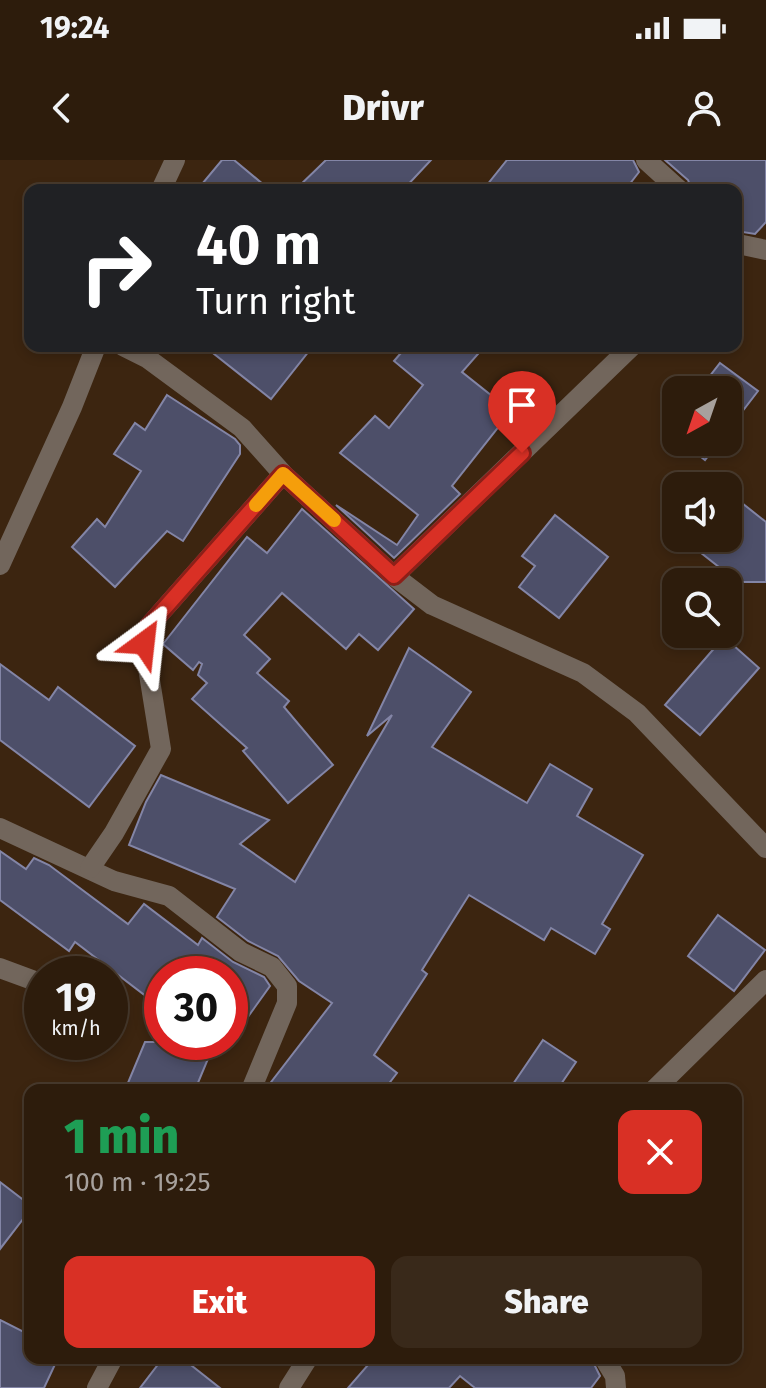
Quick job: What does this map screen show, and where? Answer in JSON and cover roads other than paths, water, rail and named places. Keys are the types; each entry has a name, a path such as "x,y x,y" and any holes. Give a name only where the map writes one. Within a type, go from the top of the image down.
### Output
{"street":[{"path":"164,184 175,160"},
{"path":"646,160 672,184"},
{"path":"742,245 766,250"},
{"path":"0,565 94,352"},
{"path":"135,352 242,428 283,474 394,576 432,605 583,673 637,713 766,848"},
{"path":"394,576 622,352"},
{"path":"90,868 114,833 161,749 144,643 148,627 283,474"},
{"path":"0,828 114,881 169,896 241,952 272,967 287,986 287,1003 253,1084"},
{"path":"0,968 24,977"},
{"path":"660,1084 766,980"},
{"path":"97,1388 110,1364"},
{"path":"289,1388 304,1364"},
{"path":"608,1364 615,1376 616,1388"}]}
